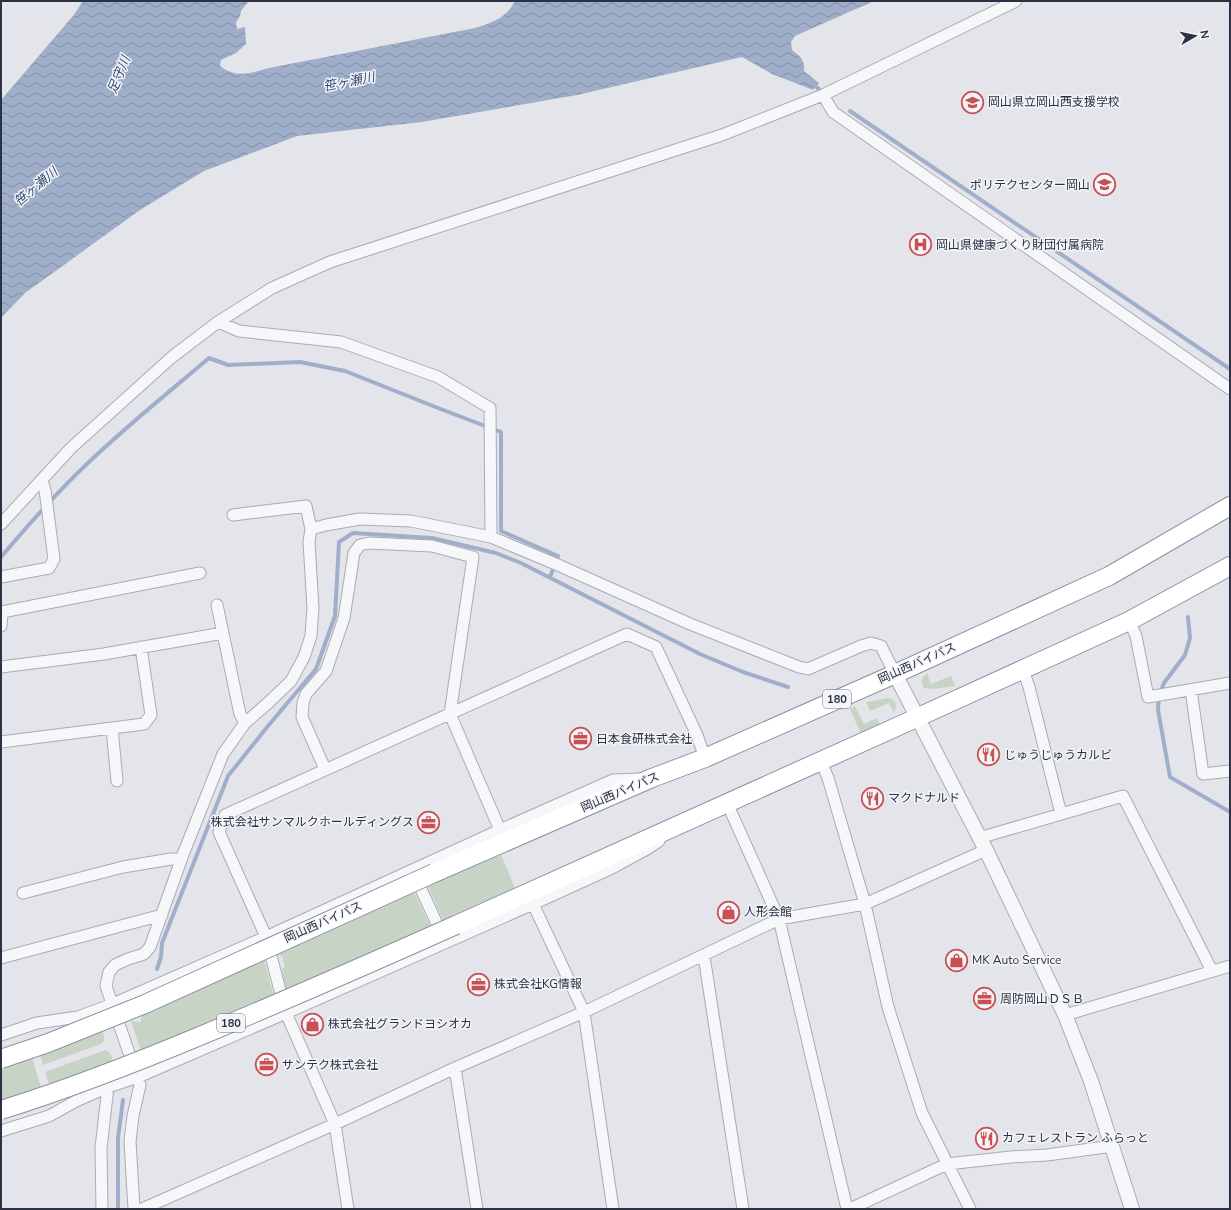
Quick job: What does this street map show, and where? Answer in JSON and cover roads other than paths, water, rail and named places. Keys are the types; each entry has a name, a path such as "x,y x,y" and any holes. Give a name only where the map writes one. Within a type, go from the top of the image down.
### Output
{"highway":[{"name":"岡山西バイパス","path":"1,1059 48,1043 145,1004 434,872 652,778 705,758 896,674 1109,576 1230,506"},
{"name":"180","path":"1,1110 142,1060 280,1003 1023,670 1129,621 1230,566"}],"street":[{"path":"1,524 70,448 172,357 218,322 272,288 330,262 722,135 823,95 1016,1"},
{"path":"823,95 833,112 1230,389"},
{"path":"218,322 239,331 341,342 438,376 490,408 490,537"},
{"path":"1,576 49,568 54,559 45,490 42,480"},
{"path":"134,1209 130,1141 132,1116 140,1085 106,986 109,972 115,965 144,954 150,947 181,859 223,754 245,723 291,681 304,657 311,636 313,608 309,542 311,529 306,506 232,515"},
{"path":"311,529 360,519 411,520 490,537 690,624 799,667 808,669 861,646 871,643 881,646 983,844 1065,1015 1091,1081 1132,1209"},
{"path":"325,769 302,717 303,704 306,694 326,671 344,618 354,553 360,545 369,543 432,546 473,557 450,714 500,830"},
{"path":"1,626 2,612 200,573"},
{"path":"217,605 240,714 245,723"},
{"path":"1129,621 1136,636 1148,698 1230,683"},
{"path":"1,667 104,654 223,633"},
{"path":"348,1209 335,1124 286,1013 266,937 219,832 225,815 627,634 656,647 697,735 705,758"},
{"path":"1,742 144,724 150,715 141,647"},
{"path":"1023,670 1029,687 1061,814"},
{"path":"1191,690 1203,774 1230,771"},
{"path":"112,728 117,781"},
{"path":"821,761 828,778 865,904 888,1007 922,1113 970,1209"},
{"path":"1,1035 37,1023 78,1017 113,1004 266,937 613,780 652,778"},
{"path":"142,1209 335,1124 455,1068 584,1012 779,919 865,904 983,844 1061,814 1123,796 1212,971"},
{"path":"727,803 779,919 847,1209"},
{"path":"1,1130 49,1116 76,1101 108,1087 138,1077 533,904 612,868 647,849 682,824"},
{"path":"23,894 123,867 171,859 181,859"},
{"path":"412,870 446,943"},
{"path":"533,904 584,1012 613,1209"},
{"path":"1,958 162,915"},
{"path":"704,956 743,1209"},
{"path":"1065,1015 1230,966"},
{"path":"455,1068 477,1209"},
{"path":"102,1209 101,1148 108,1087"},
{"path":"850,1209 947,1164 1011,1157 1047,1155 1113,1146"}],"water":[{"path":"83,1 249,1 241,11 236,22 237,29 245,27 246,44 236,53 221,60 220,66 226,70 238,74 244,74 475,28 499,19 508,12 515,1 874,1 795,36 791,42 792,50 804,64 804,71 819,83 813,90 772,74 742,57 577,95 422,122 297,136 204,171 140,210 25,293 1,318 1,100 73,16"}],"waterway":[{"path":"812,83 822,92"},
{"path":"850,111 1230,369"},
{"path":"1,557 44,508 90,461 209,358 228,365 300,362 345,371 501,432 501,531 558,556 550,577"},
{"path":"157,969 161,957 162,943 228,776 316,669 335,616 339,542 353,533 432,538 496,553 521,563 700,654 743,672 788,687"},
{"path":"1188,617 1190,638 1185,655 1164,683 1159,696 1158,710 1170,777 1230,812"},
{"path":"118,1209 118,1138 123,1100"}],"place":[{"name":"岡山県立岡山西支援学校","path":"972,102"},
{"name":"ポリテクセンター岡山","path":"1105,185"},
{"name":"岡山県健康づくり財団付属病院","path":"921,245"},
{"name":"日本食研株式会社","path":"581,739"},
{"name":"じゅうじゅうカルビ","path":"988,755"},
{"name":"マクドナルド","path":"873,798"},
{"name":"株式会社サンマルクホールディングス","path":"429,822"},
{"name":"人形会館","path":"729,912"},
{"name":"MK Auto Service","path":"956,960"},
{"name":"株式会社KG情報","path":"479,984"},
{"name":"周防岡山ＤＳＢ","path":"984,999"},
{"name":"株式会社グランドヨシオカ","path":"313,1024"},
{"name":"サンテク株式会社","path":"266,1065"},
{"name":"カフェレストラン ふらっと","path":"986,1138"}],"water label":[{"name":"足守川","path":"119,75"},
{"name":"笹ヶ瀬川","path":"349,82"},
{"name":"笹ヶ瀬川","path":"36,187"}]}
